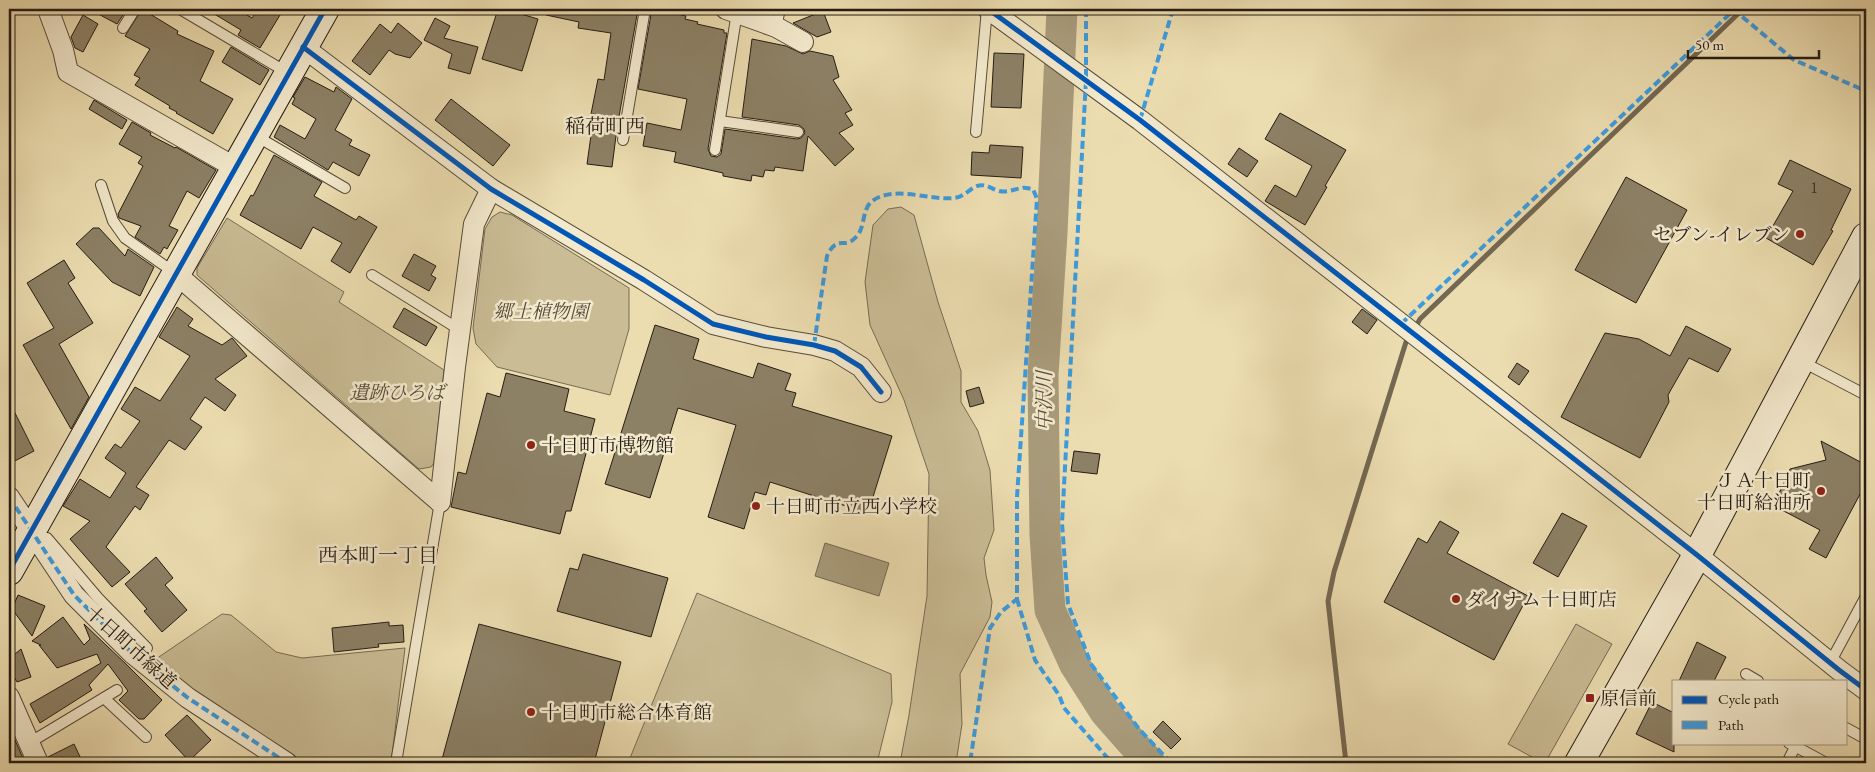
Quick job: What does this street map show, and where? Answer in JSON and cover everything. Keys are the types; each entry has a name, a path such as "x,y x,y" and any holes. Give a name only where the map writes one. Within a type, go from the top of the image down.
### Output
{"street":[{"path":"48,9 63,50 68,72 236,168"},
{"path":"9,571 325,9"},
{"path":"987,9 1140,120 1697,555 1834,671 1866,690"},
{"path":"731,10 778,18 803,42"},
{"path":"303,47 491,189 644,280 713,324 835,351 861,367 881,392"},
{"path":"440,502 474,224 491,189"},
{"path":"1579,763 1697,555 1866,237"},
{"path":"176,274 440,502"},
{"name":"十日町市緑道","path":"9,497 33,527 74,595 133,654 188,698 287,763"},
{"path":"9,697 38,763"}],"lane":[{"path":"124,28 135,9"},
{"path":"180,9 289,74"},
{"path":"623,140 645,9"},
{"path":"976,132 987,9"},
{"path":"715,150 720,121 731,10"},
{"path":"720,121 798,132"},
{"path":"255,135 345,188"},
{"path":"101,185 113,221 124,238 176,274"},
{"path":"372,275 460,330"},
{"path":"1800,361 1866,395"},
{"path":"396,763 440,502"},
{"path":"33,527 147,648"},
{"path":"1834,671 1866,596"},
{"path":"1746,674 1756,680"},
{"path":"29,743 117,690"},
{"path":"104,698 146,737"},
{"path":"1848,729 1866,739"},
{"path":"1786,763 1794,744 1826,763"}],"green space":[{"path":"901,207 914,215 938,302 961,371 961,402 978,431 990,470 994,530 984,558 992,602 990,617 960,674 962,724 956,763 900,763 927,596 929,474 904,400 870,325 865,282 873,225 888,209"},
{"name":"郷土植物園","path":"500,212 512,215 629,288 629,329 610,395 497,367 476,344 473,328 485,229 492,217"},
{"name":"遺跡ひろば","path":"227,218 344,292 339,302 444,370 434,463 431,467 419,469 197,275 197,268"},
{"path":"697,593 891,674 892,702 877,763 628,763"},
{"path":"222,614 231,615 276,652 302,658 405,648 391,763 301,763 243,726 153,661"},
{"path":"1576,624 1612,644 1545,763 1543,763 1508,744"}],"shaded area":[{"path":"825,543 889,563 879,596 815,576"}],"building":[{"path":"89,9 127,9 117,24"},
{"path":"142,9 153,9 150,14 178,31 177,34 214,51 200,81 233,99 213,134 176,113 169,108 170,106 135,85 140,78 134,75 150,49 125,36"},
{"path":"206,9 237,9 252,18 258,9 271,9 280,15 260,48 238,35 241,30"},
{"path":"498,9 538,19 522,71 482,59"},
{"path":"546,9 638,9 612,167 587,164 594,114 591,114 598,79 604,80 611,33 578,28 579,22 546,15"},
{"path":"652,9 668,9 667,12 686,16 685,19 698,22 697,24 724,30 724,33 727,33 708,149 711,156 717,157 721,154 725,129 797,139 801,138 805,133 804,129 799,125 742,117 752,39 786,46 803,54 810,51 833,56 839,77 833,80 852,110 845,113 853,125 839,133 854,149 835,166 808,136 803,171 775,167 774,171 765,170 763,177 752,175 751,181 723,176 723,173 674,162 676,152 643,146 647,123 681,130 687,99 638,89"},
{"path":"823,11 831,32 817,37 793,23"},
{"path":"83,15 98,24 83,52 75,48 71,37"},
{"path":"435,18 450,26 444,38 478,47 470,74 448,68 452,54 424,40"},
{"path":"398,23 422,43 410,58 395,54 389,50 370,75 352,61 380,24 391,33"},
{"path":"231,47 269,70 260,85 222,62"},
{"path":"994,53 1024,54 1021,108 991,107"},
{"path":"305,77 334,92 336,87 352,99 335,130 352,140 349,145 370,155 359,176 333,162 328,170 274,137 280,125 305,139 316,119 292,104 295,98 293,97"},
{"path":"451,99 510,145 493,166 435,120"},
{"path":"94,100 127,120 122,129 89,109"},
{"path":"1280,113 1346,150 1305,225 1265,201 1275,185 1296,197 1312,166 1265,139"},
{"path":"132,122 151,133 150,135 176,147 216,170 199,198 187,191 169,226 178,230 167,249 164,247 160,254 135,237 141,226 119,218 118,214 143,166 138,163 142,157 119,144"},
{"path":"990,145 1023,147 1021,178 971,175 972,152 989,153"},
{"path":"1239,148 1258,161 1247,177 1228,164"},
{"path":"274,155 322,182 314,196 356,220 359,216 377,227 350,273 331,261 342,243 313,227 301,249 240,215 251,195 253,196"},
{"path":"1790,160 1851,189 1831,230 1833,231 1813,265 1766,238 1793,191 1778,184"},
{"path":"1626,177 1687,210 1636,303 1575,270"},
{"path":"93,228 99,228 125,256 128,249 154,267 140,296 112,282 76,244"},
{"path":"414,254 436,266 431,275 436,278 429,291 402,276"},
{"path":"64,260 75,278 68,283 93,323 59,344 89,397 71,429 23,345 54,328 27,283"},
{"path":"177,307 193,319 188,326 222,345 232,338 247,356 215,379 236,395 225,411 205,397 190,419 202,427 185,450 169,440 136,487 149,495 140,510 135,506 106,547 130,572 112,587 70,539 90,521 63,506 80,479 110,498 126,473 105,458 115,444 121,448 140,421 121,409 135,387 160,401 190,356 159,337"},
{"path":"404,308 437,327 426,346 393,327"},
{"path":"1362,309 1377,320 1367,334 1352,322"},
{"path":"655,325 699,339 693,359 753,378 758,363 791,374 785,390 796,393 792,406 892,436 868,513 770,482 766,495 755,492 744,529 708,517 736,425 678,408 650,498 605,484"},
{"path":"1686,326 1731,349 1718,372 1689,358 1668,395 1669,402 1640,458 1561,417 1605,333 1639,339 1670,356"},
{"path":"1517,363 1529,371 1519,385 1508,377"},
{"name":"十日町市博物館","path":"506,373 569,389 564,411 595,419 571,511 566,511 560,534 451,507 458,472 466,474 487,393 500,397"},
{"path":"979,387 984,403 970,407 966,391"},
{"path":"9,401 34,451 9,464"},
{"name":"ＪＡ十日町 十日町給油所","path":"1821,441 1866,465 1866,483 1826,558 1809,549 1820,530 1778,508 1776,500 1790,469 1826,460"},
{"path":"1074,451 1100,454 1097,474 1071,471"},
{"path":"1562,513 1587,526 1558,577 1533,563"},
{"name":"ダイナム十日町店","path":"1440,521 1459,532 1447,553 1528,596 1494,660 1384,602 1418,538 1427,543"},
{"path":"583,554 668,578 651,637 557,611 570,568 578,570"},
{"path":"156,557 173,578 165,585 187,610 162,632 144,611 147,609 125,584"},
{"path":"18,595 45,606 32,636 12,609"},
{"path":"63,617 84,645 90,639 84,624 162,700 144,719 139,719 119,700 128,691 108,664 89,685 92,690 40,723 30,704 101,663 97,654 57,668 39,645 41,645 32,641"},
{"path":"389,622 389,626 403,625 404,642 378,644 379,647 334,652 332,628"},
{"name":"十日町市総合体育館","path":"479,624 621,662 594,763 441,763"},
{"path":"1697,642 1726,657 1714,680 1679,680"},
{"path":"21,649 31,677 17,682 10,670 9,659"},
{"path":"1652,702 1672,712 1672,744 1674,744 1674,752 1636,734"},
{"path":"187,715 211,740 189,761 165,735"},
{"path":"1163,721 1181,739 1171,749 1153,732"},
{"path":"9,726 25,763 9,763"},
{"path":"74,744 83,763 50,763 48,757"}],"waterway":[{"name":"中沢川","path":"1062,9 1052,233 1043,375 1045,535 1050,610 1075,665 1105,712 1150,763"},
{"path":"1415,328 1420,319 1743,9"},
{"path":"1346,763 1328,601 1334,572 1409,337"}],"marked path":[{"path":"1086,9 1086,80 1062,523 1068,604 1091,664 1139,729 1171,763"},
{"path":"1140,120 1173,9"},
{"path":"1733,9 1794,60 1866,91"},
{"path":"1401,324 1735,9"},
{"path":"814,345 827,256 834,245 848,243 859,234 866,210 871,202 890,194 954,198 980,185 1002,191 1023,188 1033,189 1037,199 1017,497 1017,599 1001,612 990,628 970,763"},
{"path":"9,497 74,595 133,654 188,698 287,763"},
{"path":"1017,599 1035,660 1059,695 1064,708 1112,763"}],"cycle path":[{"path":"9,571 325,9"},
{"path":"988,9 1140,120 1697,555 1866,690"},
{"path":"303,47 491,189 644,280 713,324 835,351 861,367 881,392"}],"place":[{"name":"セブン-イレブン","path":"1800,234"},
{"name":"十日町市博物館","path":"531,445"},
{"name":"ＪＡ十日町 十日町給油所","path":"1821,491"},
{"name":"十日町市立西小学校","path":"756,506"},
{"name":"ダイナム十日町店","path":"1456,599"},
{"name":"原信前","path":"1590,698"},
{"name":"十日町市総合体育館","path":"531,712"}],"district":[{"name":"稲荷町西","path":"605,126"},
{"name":"西本町一丁目","path":"378,555"}]}
